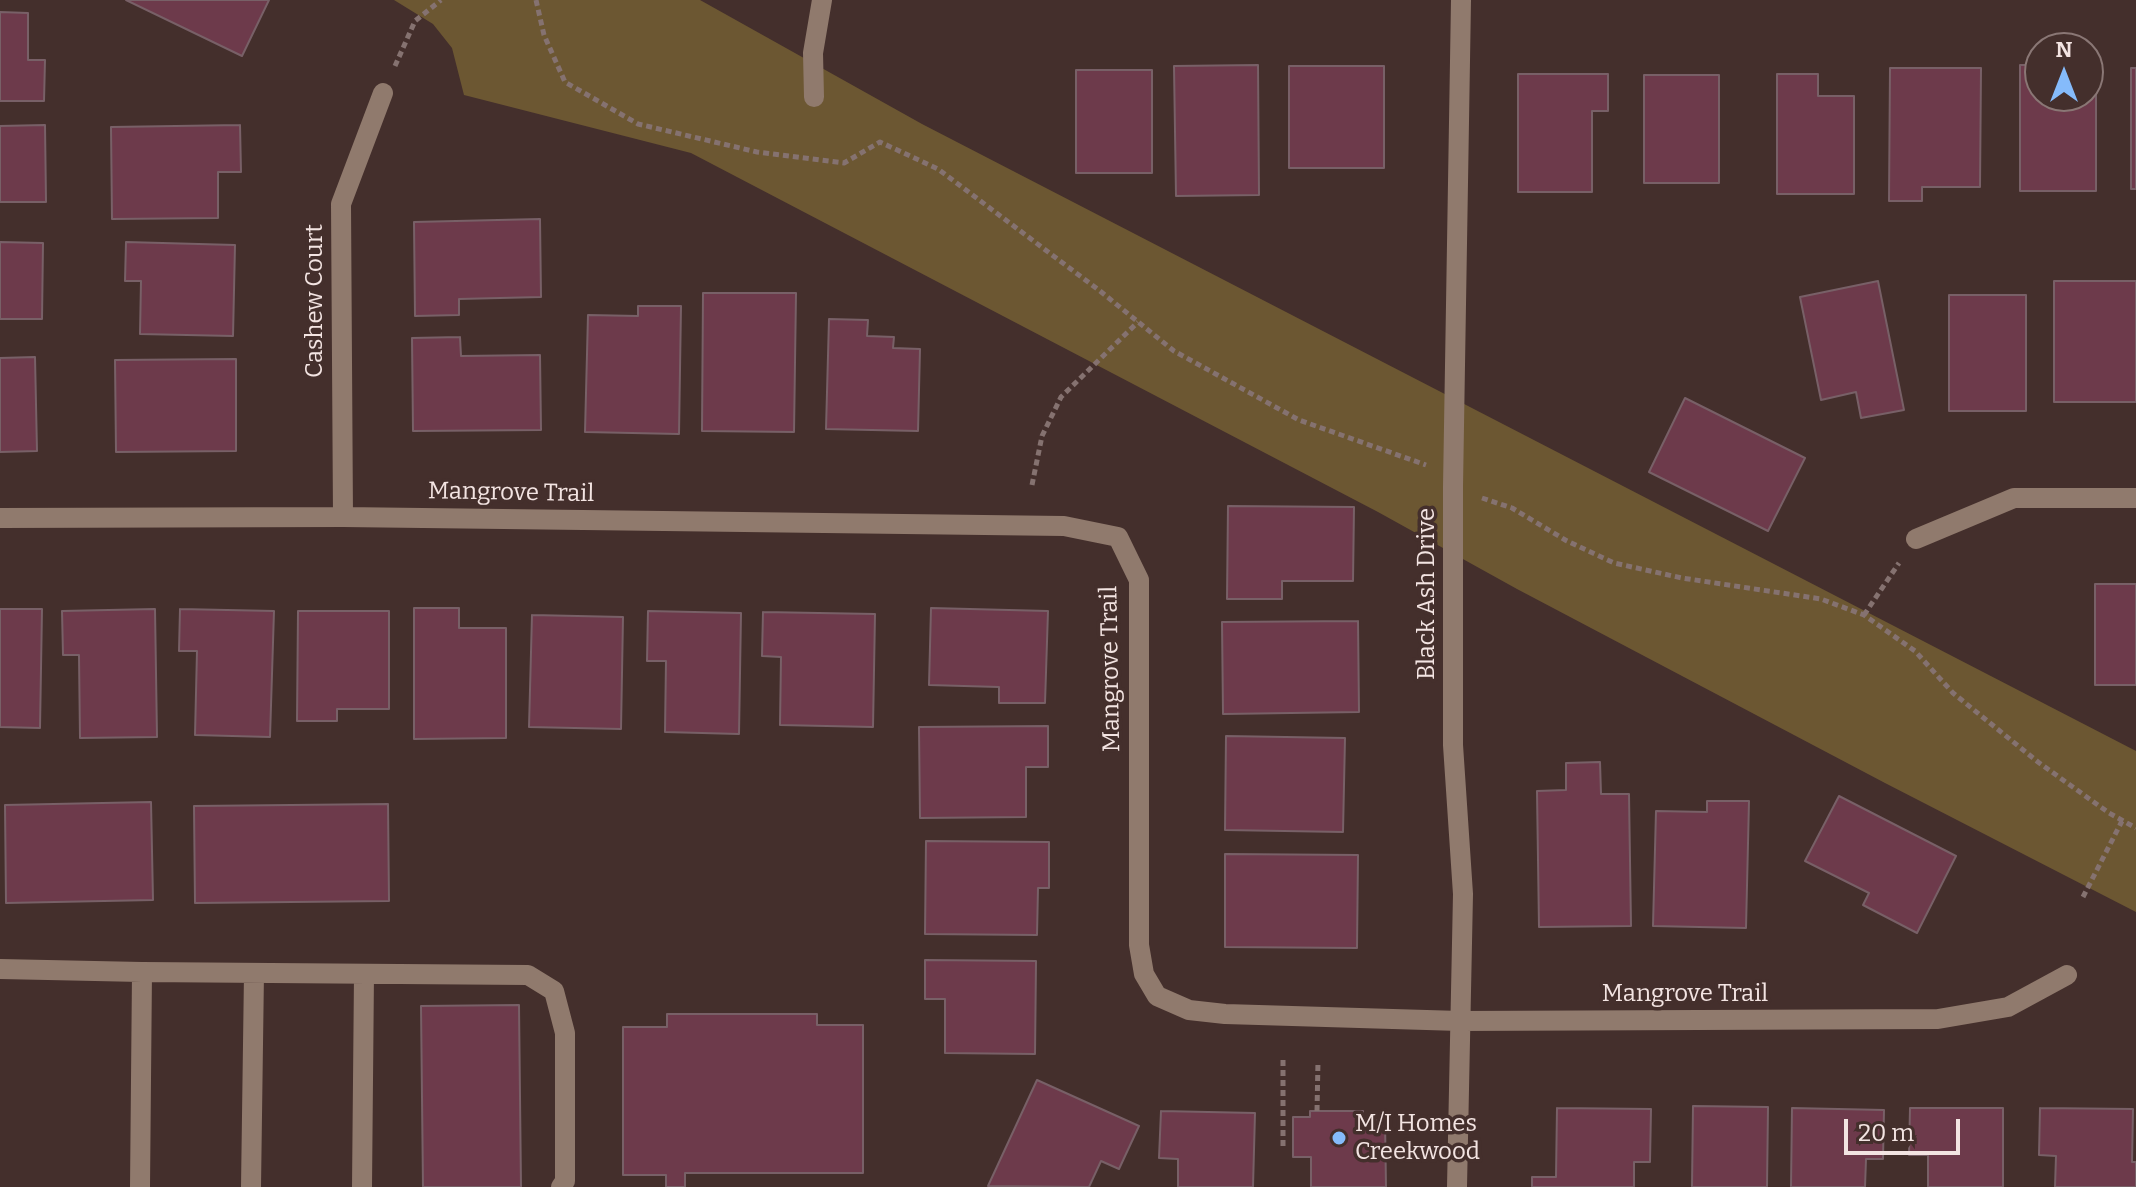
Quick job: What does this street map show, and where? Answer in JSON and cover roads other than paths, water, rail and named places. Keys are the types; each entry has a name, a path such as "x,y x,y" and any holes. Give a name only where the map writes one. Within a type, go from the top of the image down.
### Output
{"street":[{"path":"814,97 813,53 822,0"},
{"name":"Black Ash Drive","path":"1457,1187 1463,894 1453,745 1453,487 1461,0"},
{"name":"Cashew Court","path":"343,517 341,204 383,93"},
{"path":"1916,539 2014,498 2136,498"},
{"name":"Mangrove Trail","path":"0,518 343,517 1064,526 1118,537 1139,580 1139,945 1144,974 1157,996 1189,1010 1225,1014 1460,1021 1938,1019 2008,1007 2067,975"},
{"path":"0,969 528,975 554,991 565,1033 565,1181 561,1187"},
{"path":"140,1187 142,972"},
{"path":"251,1187 254,973"},
{"path":"362,1187 364,974"}],"place":[{"name":"M/I Homes Creekwood","path":"1339,1138"}]}
